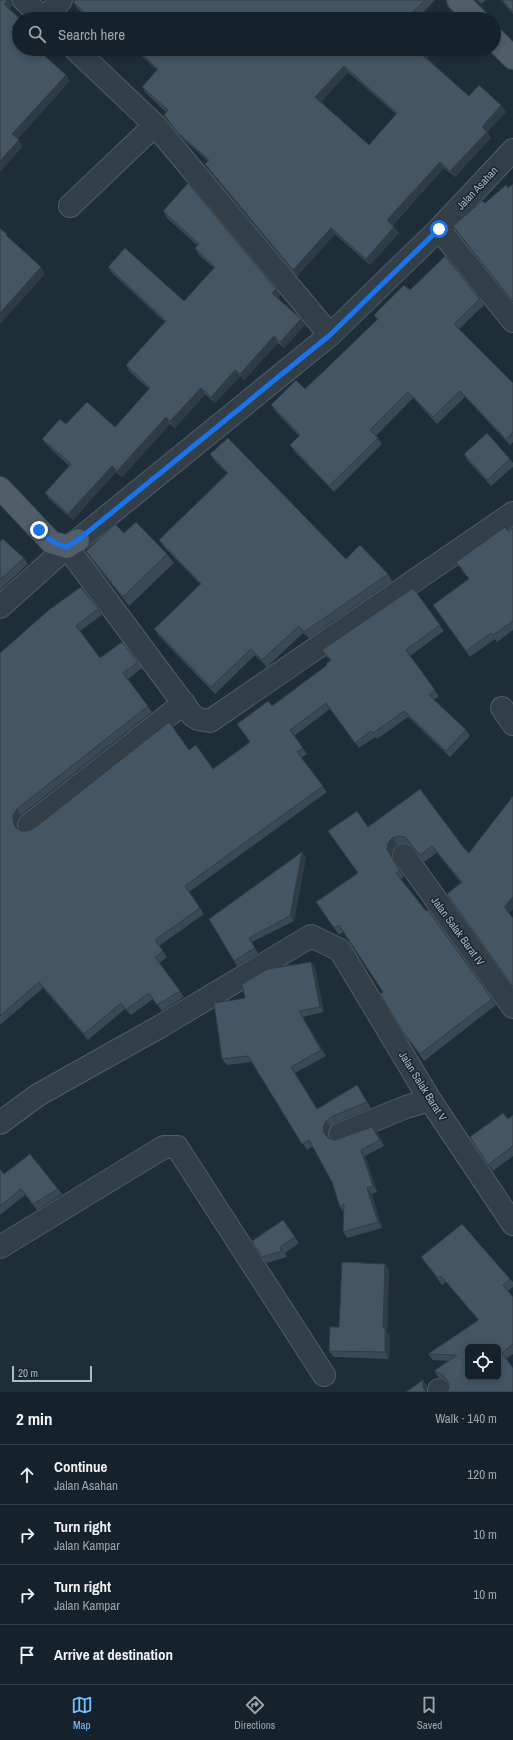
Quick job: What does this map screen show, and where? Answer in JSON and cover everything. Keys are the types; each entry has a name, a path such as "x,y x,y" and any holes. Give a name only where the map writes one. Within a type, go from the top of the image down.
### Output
{"main road":[{"path":"458,0 469,12"},
{"path":"501,46 513,58"},
{"path":"0,488 51,542 73,543"}],"street":[{"path":"24,0 37,12"},
{"path":"51,12 61,0"},
{"path":"82,56 155,125 330,335"},
{"path":"70,206 155,125"},
{"name":"Jalan Asahan","path":"0,607 73,543 330,335 439,229 513,150"},
{"path":"439,229 513,321"},
{"path":"73,543 184,703 198,719 210,721 513,513"},
{"path":"29,825 184,703"},
{"name":"Jalan Salak Barat IV","path":"404,855 513,1007"},
{"name":"Jalan Salak Barat V","path":"0,1123 38,1095 161,1026 311,936 335,947 344,955 421,1103 513,1224"},
{"path":"340,1134 421,1103"},
{"path":"0,1247 164,1147 177,1147 324,1375"}],"building":[{"path":"0,0 8,0 4,4 13,12 12,56 45,56 66,75 12,134 19,140 0,161"},
{"path":"75,0 425,0 413,12 84,12 73,2"},
{"path":"502,0 513,0 513,12"},
{"path":"144,56 423,56 469,96 479,85 501,105 482,127 487,132 450,171 440,162 387,220 394,227 366,259 331,228 293,270 205,164 209,160 178,133 164,115 168,110 142,87 158,69","holes":["344,66 397,113 369,145 315,97"]},
{"path":"188,183 276,289 272,293 301,319 280,342 274,336 240,374 235,370 211,397 201,388 170,421 166,417 117,471 112,466 68,514 45,493 71,464 42,439 60,419 66,424 87,402 115,427 150,388 126,365 166,321 108,267 125,248 184,301 215,267 195,248 199,244 163,211"},
{"path":"513,184 513,302 453,226 482,201 485,203 506,185 508,188"},
{"path":"0,228 41,267 0,313"},
{"path":"445,256 480,299 454,324 513,383 513,432 506,439 460,391 433,417 408,392 370,430 378,438 329,486 290,445 300,435 271,405 296,380 305,389 378,319 374,315 404,285 410,290"},
{"path":"487,433 510,459 487,480 464,454"},
{"path":"228,438 346,559 360,545 388,574 304,632 299,626 262,660 251,649 211,687 154,629 201,584 159,540 228,473 210,454"},
{"path":"136,522 167,554 123,597 86,551 115,524 124,533"},
{"path":"505,527 508,531 513,528 513,621 493,635 491,633 466,651 433,605 469,579 456,562"},
{"path":"3,539 24,558 0,580 0,541"},
{"path":"81,587 98,609 76,626 100,658 122,642 138,662 123,673 148,706 17,809 13,815 13,821 15,827 21,831 33,829 169,722 189,750 196,745 213,769 250,742 237,724 268,701 272,706 327,665 326,664 331,660 322,650 413,588 440,625 406,650 435,690 429,695 466,730 446,751 404,711 373,733 371,731 355,743 326,703 290,730 303,748 297,752 323,786 185,886 200,908 155,940 163,951 155,957 180,991 157,1005 149,993 126,1010 121,1003 84,1034 39,982 0,1016 0,653 50,609"},
{"path":"420,789 469,853 513,796 513,897 504,907 513,918 513,987 447,894 462,882 432,846 420,855 405,837 399,836 392,838 388,843 387,850 400,870 396,873 426,911 428,910 492,999 420,1054 403,1032 380,994 383,992 339,925 334,928 316,902 358,873 328,831 357,811 368,827"},
{"path":"302,852 290,916 249,938 255,948 234,961 209,919"},
{"path":"311,962 320,1007 299,1011 321,1050 291,1067 317,1109 357,1085 367,1102 331,1117 326,1121 323,1127 324,1133 328,1138 335,1140 372,1127 380,1140 361,1150 373,1186 367,1188 378,1222 343,1232 344,1204 340,1207 332,1182 309,1140 302,1144 248,1056 222,1059 214,1003 245,998 242,984 267,969"},
{"path":"503,1113 508,1119 513,1115 513,1146 488,1165 470,1137"},
{"path":"30,1154 58,1189 33,1204 21,1189 0,1206 0,1169 4,1174"},
{"path":"283,1220 295,1237 280,1247 282,1251 262,1257 252,1241"},
{"path":"462,1224 510,1279 503,1285 513,1297 513,1344 502,1353 513,1368 513,1392 447,1392 449,1388 448,1382 443,1375 434,1371 457,1355 428,1354 479,1320 441,1276 438,1278 421,1257"},
{"path":"342,1262 385,1264 383,1328 385,1328 385,1352 329,1351 330,1327 339,1327"},
{"path":"423,1380 423,1387 426,1392 406,1392"}],"route":[{"path":"39,530 51,542 59,545 67,547 78,540 330,335 439,229"}]}
